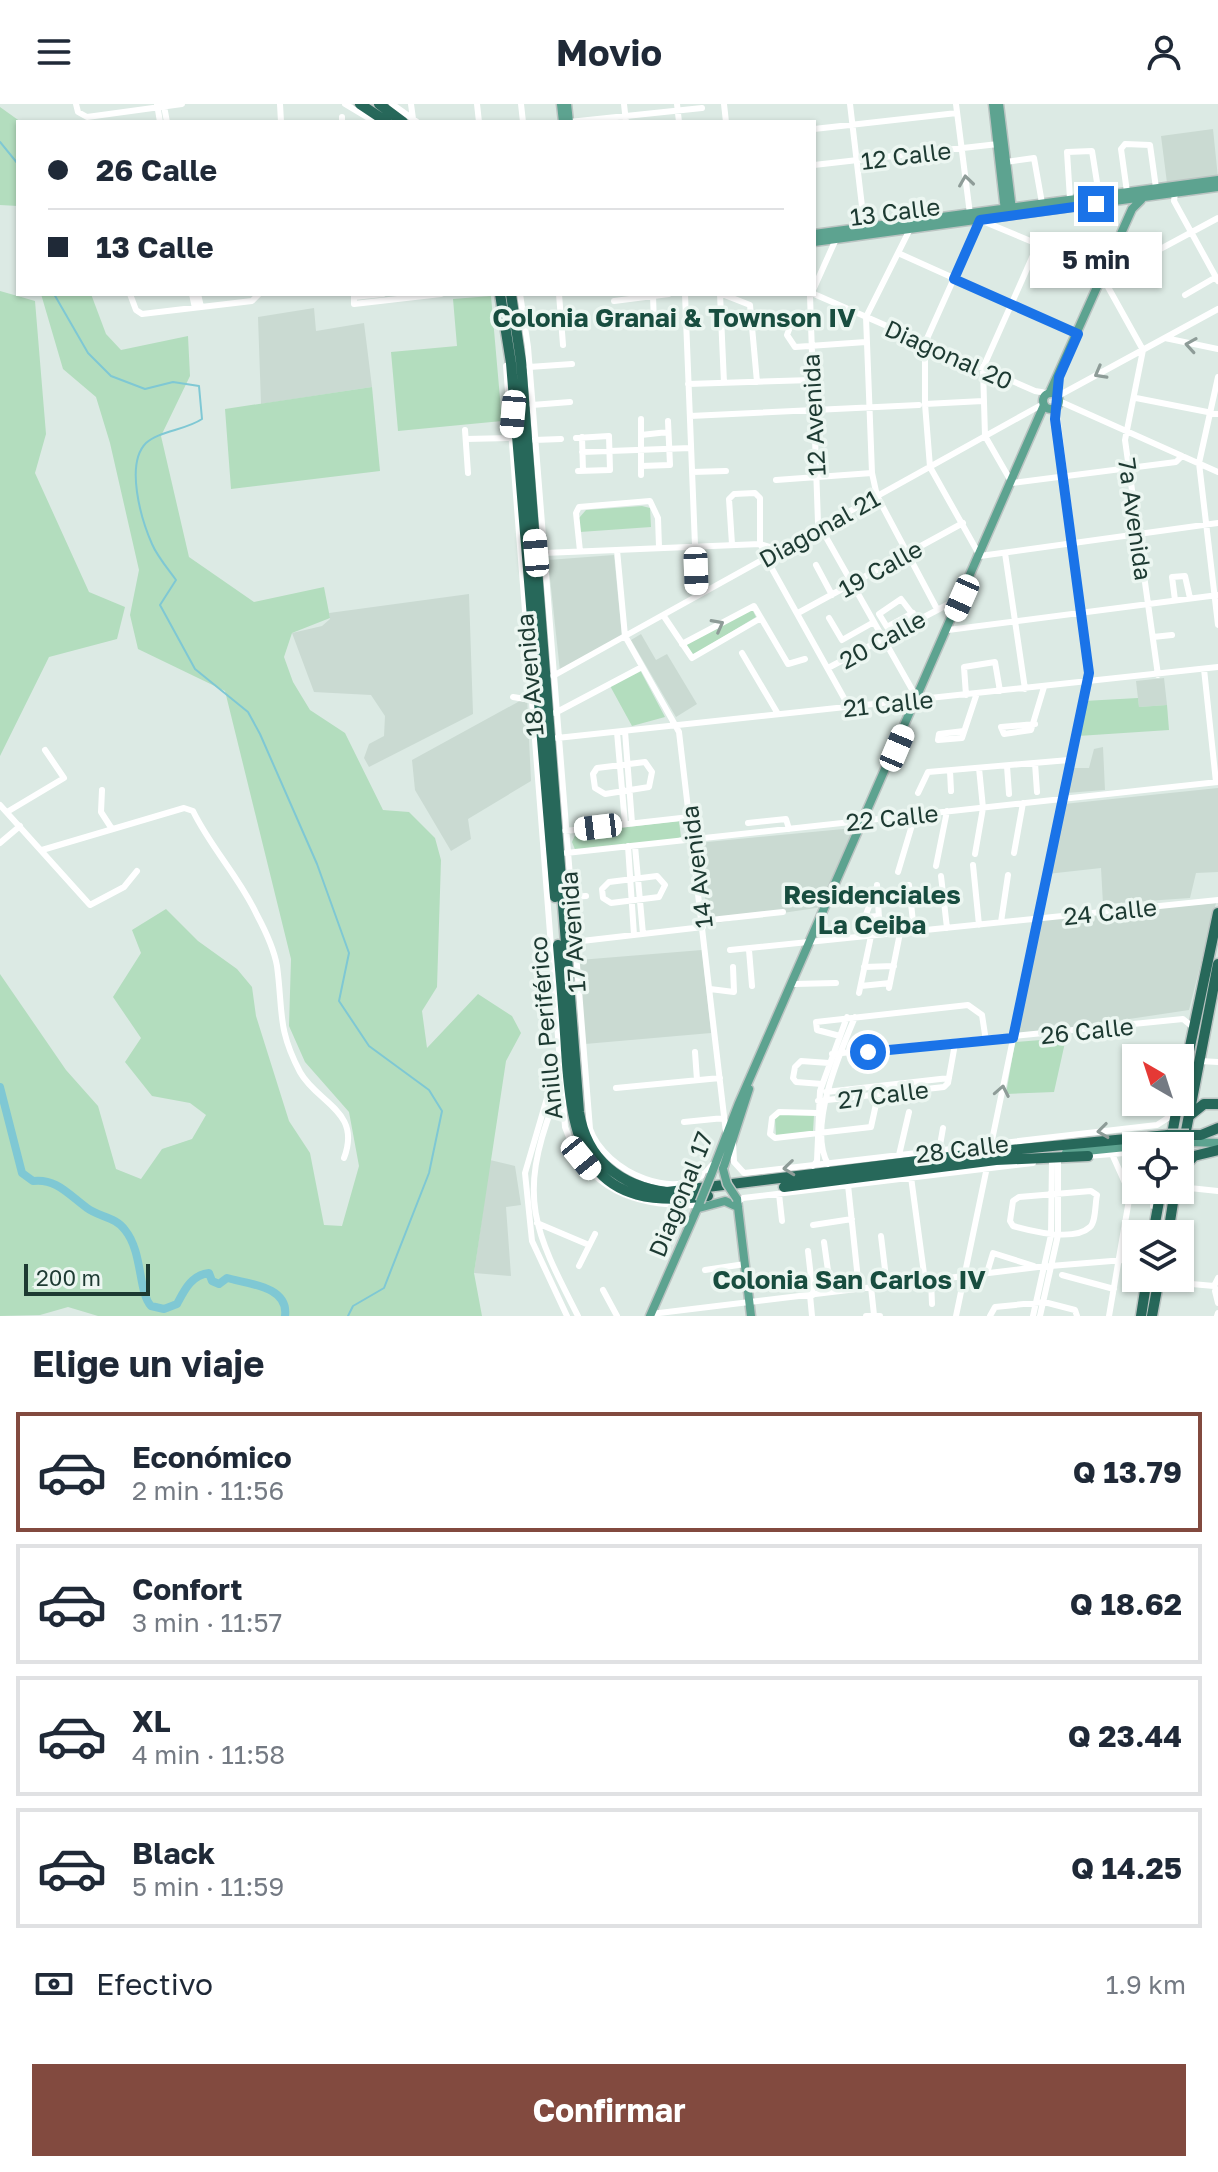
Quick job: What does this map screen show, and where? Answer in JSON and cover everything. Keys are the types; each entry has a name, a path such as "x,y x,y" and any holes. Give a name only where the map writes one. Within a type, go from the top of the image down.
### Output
{"highway":[{"path":"360,104 385,120"},
{"path":"369,104 386,120"},
{"path":"379,104 409,120"},
{"name":"Anillo Periférico","path":"498,296 509,340 571,1114 580,1145 599,1171 633,1194 668,1200 1041,1152"},
{"name":"Anillo Periférico","path":"511,296 521,361 550,680 562,910 577,1095 582,1129 593,1153 632,1185 667,1192 847,1171 1122,1146"},
{"path":"510,441 513,414"},
{"path":"528,460 538,488"},
{"path":"519,557 528,590"},
{"path":"550,680 551,649"},
{"path":"538,784 544,754"},
{"path":"562,910 573,942"},
{"path":"1191,1044 1218,913"},
{"path":"1185,1132 1214,1000 1218,964"},
{"path":"553,994 564,1024"},
{"path":"577,1095 581,1043"},
{"path":"1188,1118 1204,1104 1218,1104"},
{"path":"1201,1135 1218,1128"},
{"name":"Anillo Periférico","path":"1194,1137 1201,1135"},
{"path":"991,1145 1088,1156"},
{"path":"1194,1157 1218,1150"},
{"path":"593,1153 620,1173 650,1185 712,1179 727,1184"},
{"path":"847,1171 876,1158"},
{"path":"937,1167 955,1172"},
{"path":"832,1188 887,1174"},
{"path":"1138,1316 1147,1292"},
{"path":"1152,1292 1152,1316"}],"main road":[{"path":"993,104 1009,212"},
{"path":"999,104 1009,212"},
{"name":"13 Calle","path":"816,234 910,229 980,220 1042,203 1218,180"},
{"name":"13 Calle","path":"816,242 970,214 1149,197 1218,187"},
{"name":"Diagonal 17","path":"650,1315 712,1179 718,1156 730,1135 1038,421 1051,401 1132,209 1149,197"},
{"path":"1030,411 1038,421"},
{"name":"Diagonal 17","path":"738,1203 723,1169 730,1135 727,1116 749,1088"},
{"name":"Anillo Periférico","path":"1201,1135 1218,1136"},
{"name":"Anillo Periférico","path":"1194,1139 1218,1143"},
{"path":"698,1206 725,1201 738,1203 751,1316"},
{"path":"686,1206 692,1220"}],"street":[{"path":"76,104 78,112 87,117 182,104"},
{"path":"345,104 372,120"},
{"path":"392,104 410,120"},
{"path":"624,104 625,118"},
{"path":"850,104 865,231"},
{"path":"956,104 970,214"},
{"path":"597,120 677,108 702,108"},
{"path":"816,129 957,113"},
{"path":"1127,192 1122,146 1148,143 1156,188"},
{"name":"12 Calle","path":"816,165 998,144"},
{"path":"1070,199 1065,153 1091,150 1099,195"},
{"path":"1006,162 1034,158 1042,203"},
{"path":"1175,193 1174,201 1217,279 1185,295"},
{"path":"1008,232 1009,212"},
{"path":"1218,218 1112,275 1104,276 980,220 925,343 922,404 930,467 980,556 1218,523"},
{"path":"866,317 910,229"},
{"name":"12 Avenida","path":"816,284 836,239"},
{"path":"1038,244 983,368 985,436 1012,483 1176,462 1182,456"},
{"path":"898,253 1078,334"},
{"path":"1104,276 1143,350"},
{"name":"Diagonal 20","path":"816,292 1051,401 1218,472"},
{"path":"131,296 138,313 149,314 252,301 257,296"},
{"path":"193,296 198,308"},
{"path":"198,296 198,308"},
{"path":"354,298 394,296"},
{"name":"18 Avenida","path":"498,296 505,340 510,441 559,1057"},
{"path":"520,296 529,367 551,649"},
{"path":"559,296 563,345"},
{"path":"614,301 653,296 654,324"},
{"path":"685,296 697,596"},
{"path":"721,296 724,383"},
{"path":"726,296 750,305 757,382"},
{"name":"12 Avenida","path":"812,296 809,321 821,527 918,700"},
{"name":"Diagonal 21","path":"550,680 1218,309"},
{"name":"20 Calle","path":"866,317 872,473 877,496 937,609"},
{"path":"809,321 794,324 787,335 795,347 866,342"},
{"path":"1165,338 1218,349"},
{"name":"7a Avenida","path":"1143,350 1127,432 1129,467 1158,675"},
{"path":"529,367 572,364"},
{"path":"1218,377 1215,414 1199,463 1218,625"},
{"path":"688,384 812,380"},
{"path":"1136,398 1215,414"},
{"path":"690,416 983,401"},
{"path":"991,1145 1089,673 1051,401"},
{"path":"532,405 570,402"},
{"path":"641,419 641,475"},
{"path":"641,466 670,465 668,421"},
{"path":"465,430 468,473"},
{"path":"641,435 668,432"},
{"path":"609,436 610,451 610,470 581,471 579,437 609,436"},
{"path":"466,439 510,441"},
{"path":"534,440 561,439"},
{"path":"582,452 691,448"},
{"path":"692,472 726,471"},
{"path":"776,480 872,473"},
{"path":"732,544 729,499 734,494 755,493 760,498 760,544 849,707"},
{"path":"580,551 576,513 579,507 650,501 658,518 659,547"},
{"name":"19 Calle","path":"798,613 963,523"},
{"path":"544,553 732,544 760,544 780,550"},
{"path":"617,550 625,636"},
{"path":"1005,553 1025,689"},
{"path":"816,565 832,595"},
{"path":"1175,600 1172,577 1185,576 1190,598"},
{"name":"20 Calle","path":"948,630 1216,595"},
{"name":"20 Calle","path":"828,668 883,639 915,616 962,598"},
{"path":"901,599 915,616 887,627 879,614 901,599"},
{"path":"682,644 754,606 788,664 805,659"},
{"path":"663,615 691,658 761,618"},
{"path":"829,618 842,640 874,622"},
{"path":"1153,637 1172,635"},
{"name":"14 Avenida","path":"625,636 676,726 727,1116"},
{"path":"742,653 778,714"},
{"path":"966,695 964,667 986,661 995,662 1000,691"},
{"path":"555,713 642,667"},
{"name":"21 Calle","path":"557,738 1218,667"},
{"path":"1204,669 1217,782"},
{"name":"17 Avenida","path":"550,680 581,1043"},
{"path":"1035,724 1001,727 1004,734 1029,731 1035,724 1044,687"},
{"path":"938,740 939,734 963,735 977,693"},
{"path":"513,697 531,700"},
{"path":"621,731 629,824"},
{"path":"45,750 64,778 2,809 90,905 124,887 137,871"},
{"path":"918,793 928,772 1069,760"},
{"path":"645,762 652,772 653,782 644,789 598,792 593,774 602,767 625,764 645,762"},
{"path":"1035,763 1037,792"},
{"path":"1007,766 1009,794"},
{"path":"975,854 983,808 979,768"},
{"path":"950,771 951,791"},
{"name":"22 Calle","path":"566,853 1217,782"},
{"path":"102,792 101,812 111,825"},
{"path":"1014,853 1023,803"},
{"path":"42,850 111,825 184,808 193,811 258,915 277,966 281,1028 301,1074 327,1099 345,1123 348,1147 344,1158"},
{"path":"936,866 947,811"},
{"path":"898,872 915,815"},
{"path":"565,831 690,817"},
{"path":"748,823 786,819 789,829"},
{"path":"772,821 773,830"},
{"path":"760,822 762,832"},
{"path":"0,843 20,826"},
{"path":"631,846 638,878 643,934"},
{"path":"631,846 629,879 634,935"},
{"path":"973,865 979,925"},
{"path":"1001,922 1008,875"},
{"path":"657,876 665,885 659,897 611,903 603,898 602,889 609,882 638,878 657,876"},
{"path":"941,876 947,928"},
{"path":"879,916 865,917 877,885 879,916 880,935"},
{"path":"909,885 914,931"},
{"path":"570,897 586,896"},
{"name":"24 Calle","path":"730,950 1218,900"},
{"path":"573,942 783,912"},
{"path":"871,936 860,990 889,986 900,933"},
{"path":"749,950 752,986"},
{"path":"864,967 894,966"},
{"path":"710,989 734,992 733,967"},
{"path":"794,984 836,983"},
{"path":"840,1036 817,1030 816,1022 822,1019 975,1007 982,1015 986,1041"},
{"path":"813,1166 817,1161 823,1089 829,1063 836,1055 840,1036 851,1017"},
{"path":"823,1089 851,1017"},
{"name":"26 Calle","path":"836,1055 1183,1019 1194,1028"},
{"path":"581,1043 590,1129 599,1148 613,1164 644,1179 670,1182 702,1177 718,1156"},
{"path":"948,1081 955,1044"},
{"path":"695,1052 697,1080"},
{"path":"559,1057 532,1175 537,1223 544,1251 578,1316"},
{"name":"Anillo Periférico","path":"559,1057 561,1102 570,1140 593,1174 630,1199 698,1206"},
{"name":"27 Calle","path":"829,1063 801,1061 793,1075 796,1082 823,1089 948,1081"},
{"path":"1199,1061 1218,1062"},
{"path":"616,1088 720,1078"},
{"name":"27 Calle","path":"822,1101 878,1095 948,1081"},
{"path":"820,1132 872,1126 878,1095"},
{"path":"822,1101 817,1113 828,1164"},
{"path":"561,1102 555,1102 546,1110 525,1173 532,1241 567,1316"},
{"name":"27 Calle","path":"817,1113 779,1112 772,1118 770,1134 775,1138 820,1132"},
{"path":"899,1155 909,1112"},
{"path":"684,1122 727,1116"},
{"name":"28 Calle","path":"730,1135 734,1162 744,1173 1157,1125 1167,1116"},
{"path":"939,1151 943,1128"},
{"name":"28 Calle","path":"738,1203 743,1198 1122,1153"},
{"path":"1109,1316 1130,1189 1112,1154"},
{"path":"956,1316 985,1169 996,1160"},
{"path":"1052,1316 1037,1315 1054,1235 1057,1194 1055,1160"},
{"path":"911,1177 932,1304"},
{"path":"848,1185 859,1289"},
{"path":"1194,1190 1216,1192"},
{"path":"1094,1192 1091,1227 1054,1235 1011,1224 1016,1199 1057,1194 1094,1192"},
{"path":"779,1194 782,1221"},
{"path":"813,1225 852,1219"},
{"path":"537,1223 589,1245"},
{"path":"579,1266 595,1234"},
{"path":"881,1236 887,1286"},
{"path":"824,1242 831,1292"},
{"path":"808,1251 812,1316"},
{"path":"987,1273 995,1253 1045,1266"},
{"path":"650,1315 692,1313 749,1302 1122,1259"},
{"path":"705,1270 745,1264"},
{"path":"1062,1275 1114,1289"},
{"path":"747,1281 779,1276"},
{"path":"1218,1278 1218,1303"},
{"path":"551,1285 560,1281"},
{"path":"1194,1286 1216,1290"},
{"path":"866,1316 878,1315 871,1287"},
{"path":"603,1290 617,1316"},
{"path":"990,1316 995,1307 1040,1302 1075,1310 1077,1316"}],"shaded area":[{"path":"1213,129 1218,178 1167,183 1161,136"},
{"path":"314,308 316,331 364,323 372,387 261,404 258,317"},
{"path":"614,555 622,637 560,671 548,560"},
{"path":"469,594 473,714 369,767 364,758 369,744 384,736 385,716 371,695 314,692 292,633 322,626 330,619 329,613"},
{"path":"641,634 656,660 667,654 697,704 676,717 631,640"},
{"path":"1164,678 1167,705 1139,707 1136,681"},
{"path":"527,697 531,781 468,819 471,839 451,851 415,790 412,760"},
{"path":"1103,747 1105,790 1066,793 1071,768 1089,768 1094,749"},
{"path":"1218,788 1218,872 1196,873 1190,898 1103,904 1101,868 1047,874 1064,804"},
{"path":"854,828 823,907 709,924 697,843"},
{"path":"1216,903 1189,1010 1016,1036 1040,919"},
{"path":"702,950 711,1033 585,1044 579,960"},
{"path":"490,1160 515,1166 521,1205 506,1207 511,1276 474,1273"}],"green space":[{"path":"0,107 18,120 16,206 0,205"},
{"path":"0,291 35,301 46,434 35,473 89,592 125,607 117,639 49,657 0,756"},
{"path":"42,296 92,296 106,334 121,350 188,336 190,376 161,436 189,557 254,602 324,587 330,618 292,633 284,657 293,682 310,710 345,733 383,810 409,812 435,838 441,860 437,987 422,1011 427,1048 478,994 512,1016 521,1033 506,1061 474,1273 482,1316 98,1316 68,1307 40,1315 0,1316 0,974 66,1070 98,1106 116,1169 141,1179 162,1149 192,1139 206,1115 190,1103 152,1096 125,1062 141,1038 113,997 141,953 132,930 166,909 198,941 237,969 252,987 256,1016 289,1121 310,1153 324,1225 342,1226 359,1166 349,1112 305,1062 289,1026 291,959 225,691 138,649 130,615 139,570 110,443 96,397 63,369"},
{"path":"491,296 502,421 398,431 391,352 457,346 453,299"},
{"path":"372,387 380,471 231,489 225,409"},
{"path":"650,508 651,527 580,532 579,518 586,510"},
{"path":"752,609 756,617 693,655 686,645"},
{"path":"639,668 665,717 632,726 609,684"},
{"path":"1138,698 1139,707 1167,705 1169,730 1078,736 1084,701"},
{"path":"679,821 681,837 676,839 576,852 572,842 576,833"},
{"path":"1066,1038 1054,1092 1006,1094 1015,1042"},
{"path":"779,1114 814,1115 813,1131 776,1136 775,1118"}],"waterway":[{"path":"0,142 16,162"},
{"path":"55,296 88,353 111,376 145,389 173,382 199,386 202,419 151,439 140,452 137,464 137,492 148,533 157,553 176,580 160,605 195,669 248,712 260,734 317,864 349,953 339,1001 369,1046 429,1090 442,1111 429,1173 384,1288 353,1306 348,1316"},
{"path":"0,1087 22,1173 33,1181 55,1185 92,1211 121,1226 135,1249 144,1291 151,1306 164,1309 177,1304 193,1280 209,1273 212,1281 219,1284 227,1278 274,1292 285,1306 285,1316"}],"district":[{"name":"Colonia Granai & Townson IV","path":"674,317"},
{"name":"Residenciales La Ceiba","path":"872,909"},
{"name":"Colonia San Carlos IV","path":"849,1279"}],"route":[{"path":"868,1052 1013,1038 1089,673 1055,419 1059,377 1078,334 954,279 980,220 1096,204"}]}
